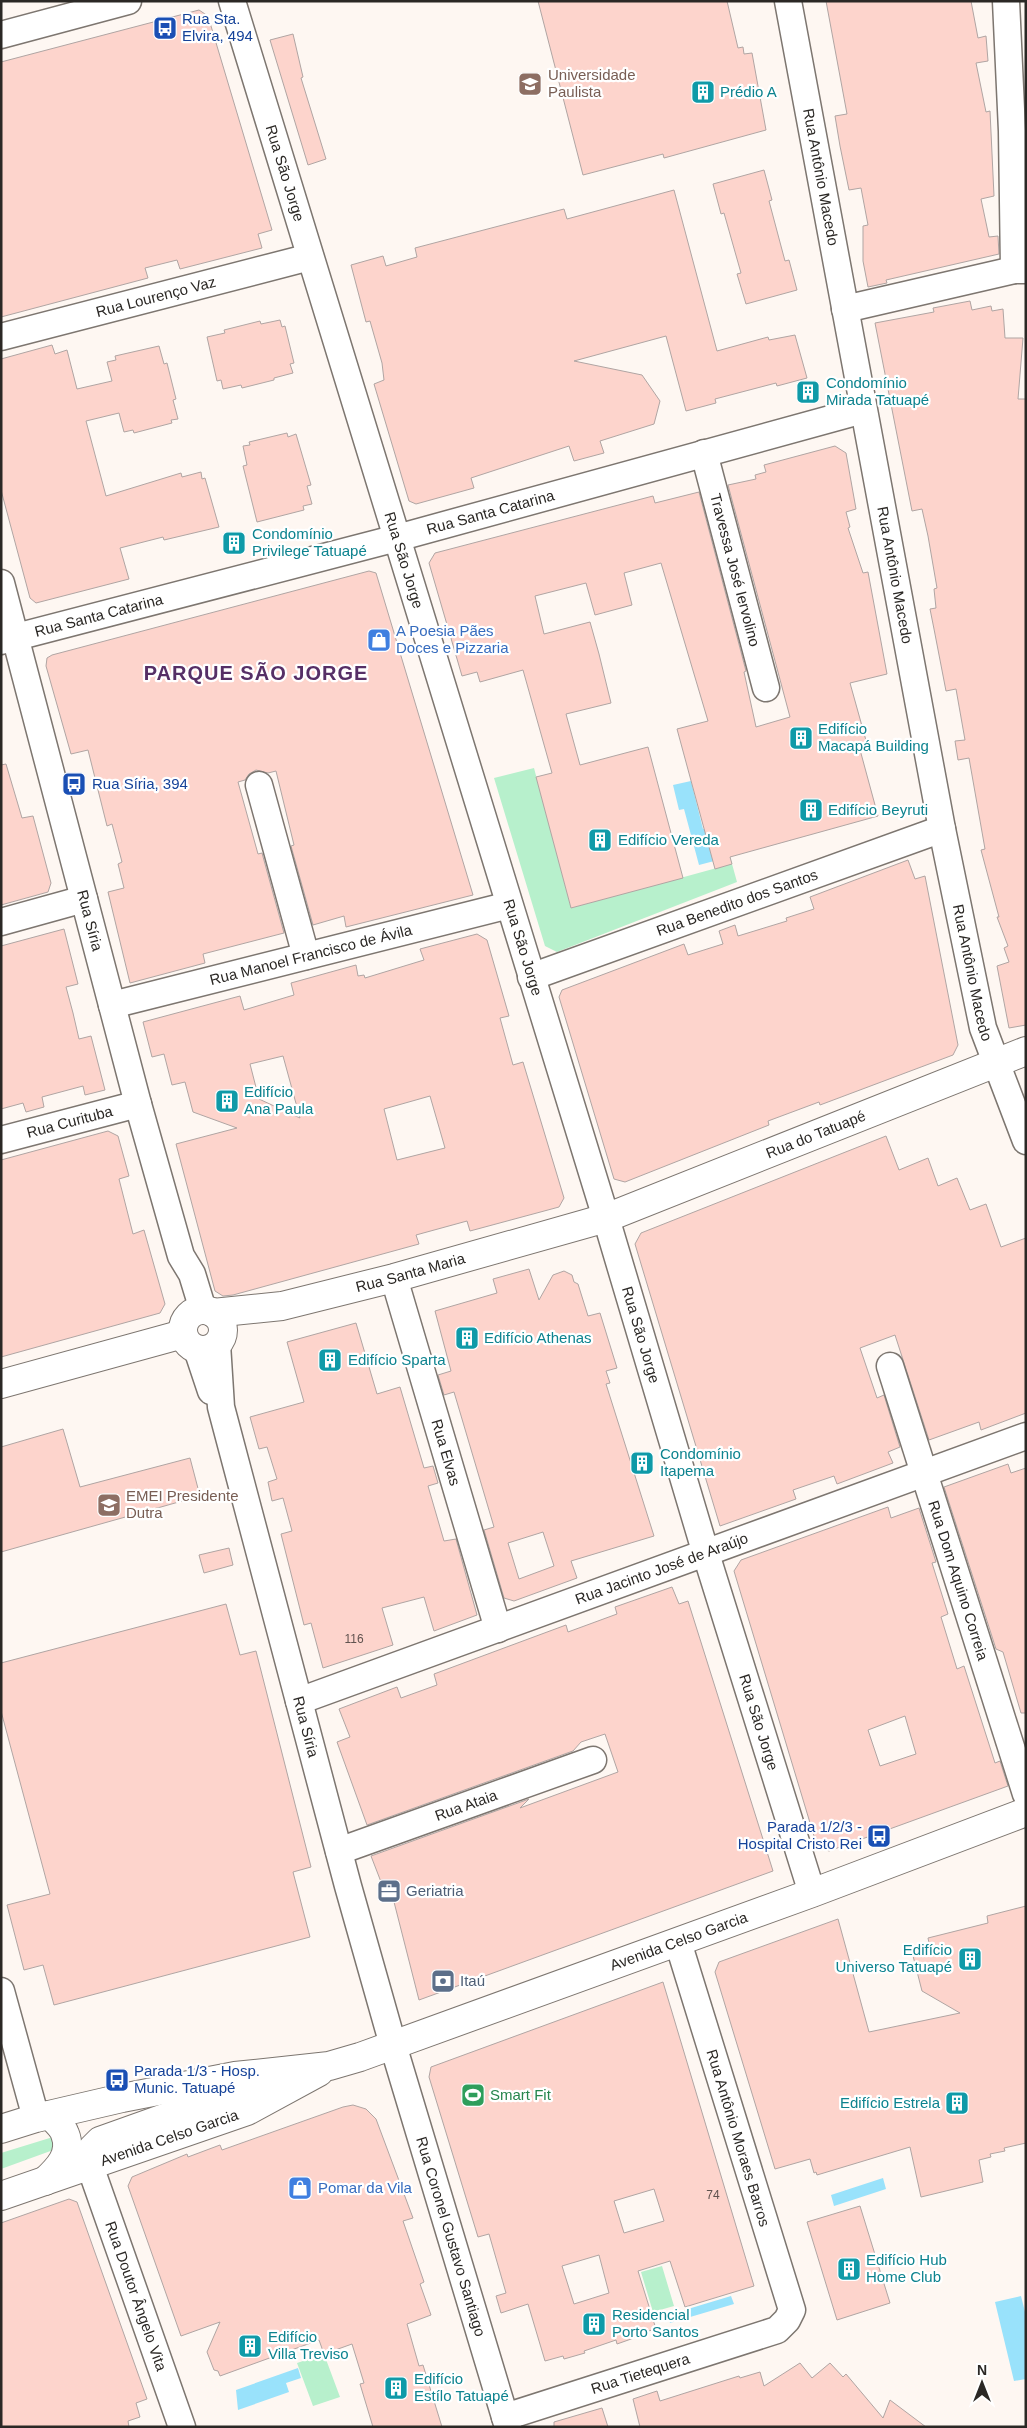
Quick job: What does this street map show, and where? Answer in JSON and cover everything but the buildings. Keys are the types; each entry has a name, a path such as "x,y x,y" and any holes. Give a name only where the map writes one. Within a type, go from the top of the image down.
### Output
{"main road":[{"name":"Rua do Tatuapé","path":"606,1218 1026,1051"},
{"name":"Rua Santa Maria","path":"1,1384 200,1328 394,1278 606,1218"},
{"name":"Avenida Celso Garcia","path":"1,2196 247,2111 330,2066 678,1942 1026,1812"},
{"name":"Avenida Celso Garcia","path":"1,2129 43,2117 235,2076 330,2066"},
{"path":"90,2166 92,2149 100,2141 252,2088 292,2069"},
{"path":"43,2117 65,2133 67,2148 63,2164 45,2181"}],"street":[{"path":"1,35 128,1"},
{"name":"Rua São Jorge","path":"232,1 606,1218 706,1554 812,1893"},
{"name":"Rua Antônio Macedo","path":"788,1 942,829 983,1028 1026,1141"},
{"path":"845,309 1020,270 1019,131 1006,1"},
{"name":"Rua Lourenço Vaz","path":"1,338 310,257"},
{"name":"Rua Santa Catarina","path":"9,639 397,538 863,410"},
{"name":"Travessa José Iervolino","path":"704,453 766,688"},
{"name":"Rua Síria","path":"1,583 9,639 84,899 180,1256 179,1275 200,1328 212,1393 221,1407 298,1701 393,2045"},
{"path":"259,785 306,956"},
{"name":"Rua Benedito dos Santos","path":"531,977 942,829"},
{"path":"1,922 84,899"},
{"name":"Rua Manoel Francisco de Ávila","path":"112,1005 509,905"},
{"name":"Rua Curituba","path":"1,1140 138,1104"},
{"name":"Rua Elvas","path":"394,1278 498,1629"},
{"name":"Rua Dom Aquino Correia","path":"890,1366 1026,1794"},
{"name":"Rua Jacinto José de Araújo","path":"298,1701 1026,1436"},
{"name":"Rua Ataia","path":"339,1851 593,1760"},
{"name":"Rua Antônio Moraes Barros","path":"678,1942 792,2310 787,2320 777,2330"},
{"path":"1,1991 43,2117"},
{"name":"Rua Coronel Gustavo Santiago","path":"393,2045 506,2422"},
{"name":"Rua Doutor Ângelo Vita","path":"90,2166 182,2427"},
{"name":"Rua Tietequera","path":"506,2422 777,2330"}],"green space":[{"path":"534,768 571,908 724,866 713,795 737,882 557,952 545,946 494,778"},
{"path":"53,2137 56,2149 1,2169 1,2153"},
{"path":"662,2266 674,2306 653,2312 641,2272"},
{"path":"324,2354 340,2397 313,2406 297,2363"}],"water":[{"path":"691,781 703,829 709,828 718,860 699,865 684,809 679,810 673,785"},
{"path":"883,2178 886,2189 834,2206 831,2195"},
{"path":"731,2296 734,2304 670,2323 668,2315"},
{"path":"1021,2296 1026,2316 1026,2379 1014,2381 995,2302"},
{"path":"298,2368 301,2378 286,2383 289,2392 238,2410 236,2390"}],"place":[{"name":"Rua Sta. Elvira, 494","path":"165,28"},
{"name":"Universidade Paulista","path":"530,84"},
{"name":"Prédio A","path":"703,92"},
{"name":"Condomínio Mirada Tatuapé","path":"808,392"},
{"name":"Condomínio Privilege Tatuapé","path":"234,543"},
{"name":"A Poesia Pães Doces e Pizzaria","path":"379,640"},
{"name":"Edifício Macapá Building","path":"801,738"},
{"name":"Rua Síria, 394","path":"74,784"},
{"name":"Edifício Beyruti","path":"811,810"},
{"name":"Edifício Vereda","path":"600,840"},
{"name":"Edifício Ana Paula","path":"227,1101"},
{"name":"Edifício Athenas","path":"467,1338"},
{"name":"Edifício Sparta","path":"330,1360"},
{"name":"Condomínio Itapema","path":"642,1463"},
{"name":"EMEI Presidente Dutra","path":"109,1505"},
{"name":"Parada 1/2/3 - Hospital Cristo Rei","path":"879,1836"},
{"name":"Geriatria","path":"389,1891"},
{"name":"Edifício Universo Tatuapé","path":"970,1959"},
{"name":"Itaú","path":"443,1981"},
{"name":"Parada 1/3 - Hosp. Munic. Tatuapé","path":"117,2080"},
{"name":"Smart Fit","path":"473,2095"},
{"name":"Edifício Estrela","path":"957,2103"},
{"name":"Pomar da Vila","path":"300,2188"},
{"name":"Edifício Hub Home Club","path":"849,2269"},
{"name":"Residencial Porto Santos","path":"594,2324"},
{"name":"Edifício Villa Treviso","path":"250,2346"},
{"name":"Edifício Estílo Tatuapé","path":"396,2388"}],"district":[{"name":"PARQUE SÃO JORGE","path":"256,673"}]}
